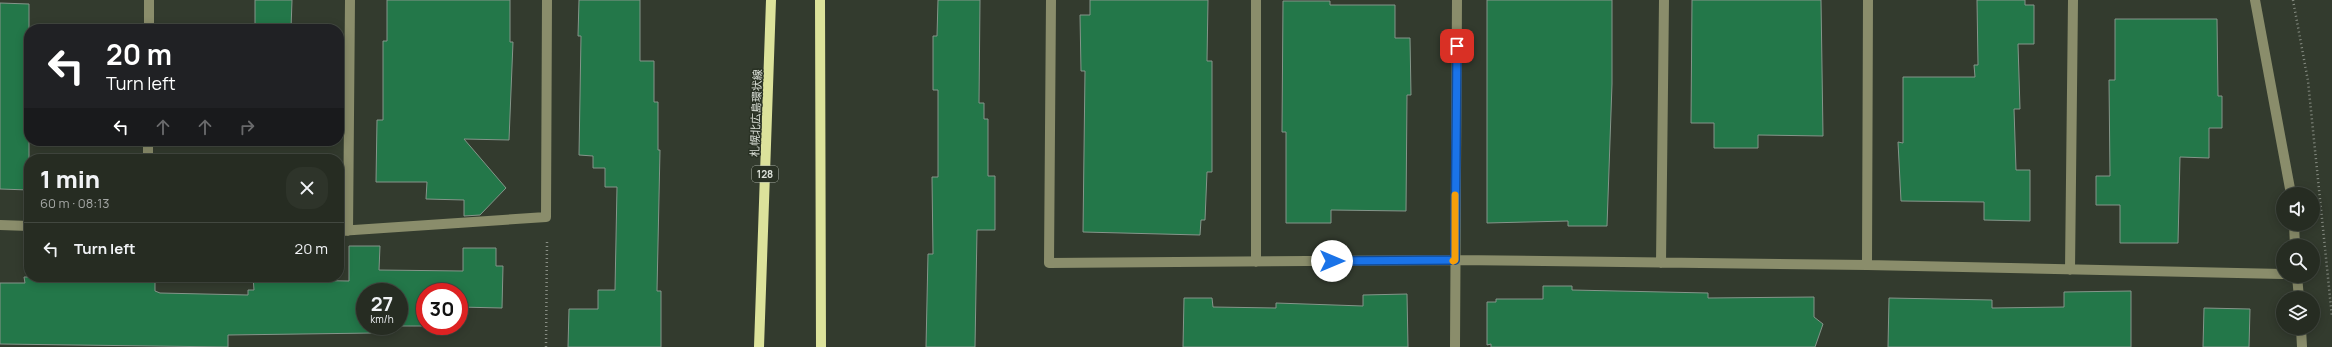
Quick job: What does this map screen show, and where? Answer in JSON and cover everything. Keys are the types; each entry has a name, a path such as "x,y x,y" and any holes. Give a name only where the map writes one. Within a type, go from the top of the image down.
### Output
{"main road":[{"name":"札幌北広島環状線","path":"759,347 772,0"},
{"path":"820,0 821,347"}],"street":[{"path":"149,0 149,24"},
{"path":"344,198 350,0"},
{"path":"344,231 546,217 547,0"},
{"path":"1051,0 1049,263 1455,260 1867,265 2276,274"},
{"path":"1256,0 1256,262"},
{"path":"1455,347 1457,0"},
{"path":"1661,263 1664,0"},
{"path":"1867,265 1868,0"},
{"path":"2070,270 2073,0"},
{"path":"2255,0 2290,187"},
{"path":"0,225 24,226"},
{"path":"2301,335 2302,347"}],"path":[{"path":"2293,0 2308,81 2332,317"},
{"path":"546,347 547,238"}],"building":[{"path":"255,0 292,0 291,24 255,24"},
{"path":"387,0 510,0 510,42 513,42 509,140 464,139 506,188 480,215 464,216 464,200 426,199 427,182 376,182 377,120 383,120 383,41 387,41"},
{"path":"579,0 640,0 640,61 654,61 654,102 658,102 658,150 660,150 657,291 661,291 661,347 568,347 569,309 598,309 598,290 615,290 617,187 605,187 605,168 593,168 593,156 579,155 581,36 578,36"},
{"path":"938,0 980,0 979,103 984,103 984,119 988,119 988,176 995,176 995,230 977,230 975,347 926,347 928,254 933,254 932,177 938,177 938,90 933,90 933,36 937,36"},
{"path":"1090,0 1208,0 1207,61 1212,61 1212,172 1207,172 1205,220 1201,220 1200,235 1083,232 1085,71 1081,71 1080,15 1090,15"},
{"path":"1487,0 1612,0 1612,84 1607,226 1568,226 1568,221 1487,223"},
{"path":"1692,0 1821,0 1823,136 1758,135 1758,148 1714,148 1714,123 1691,123"},
{"path":"1977,0 2025,0 2025,5 2034,5 2034,44 2018,44 2020,109 2014,109 2016,170 2030,170 2030,221 1984,220 1984,202 1901,201 1898,142 1903,143 1903,77 1975,77 1974,65 1978,65"},
{"path":"1283,1 1330,1 1330,5 1395,5 1395,38 1410,38 1411,95 1407,95 1406,211 1331,210 1331,223 1286,223 1286,132 1282,132"},
{"path":"0,3 29,4 29,24 24,24 24,146 29,146 29,154 24,154 24,190 0,189"},
{"path":"2115,19 2217,19 2218,96 2222,96 2222,128 2209,128 2209,158 2180,157 2178,243 2120,243 2120,205 2096,205 2096,176 2110,176 2109,80 2115,80"},
{"path":"349,246 380,246 379,270 463,271 463,248 496,248 496,266 503,266 502,308 468,307 468,283 416,283 416,326 408,326 408,283 356,283 356,333 228,335 228,347 0,344 0,283 155,282 155,291 160,293 248,295 248,290 254,290 253,282 349,281"},
{"path":"1543,286 1572,286 1572,290 1708,293 1708,298 1814,297 1814,317 1823,324 1815,347 1491,347 1491,344 1487,345 1487,302 1496,302 1496,299 1543,299"},
{"path":"2131,291 2131,347 1888,347 1889,298 1992,300 1992,308 2064,307 2064,292"},
{"path":"1407,294 1408,347 1183,347 1184,298 1212,298 1213,307 1276,308 1276,303 1363,306 1363,295"},
{"path":"2204,308 2250,309 2249,347 2203,347"}],"slow traffic":[{"path":"1453,261 1455,260 1455,195"}],"route":[{"path":"1332,261 1455,260 1457,46"}]}
